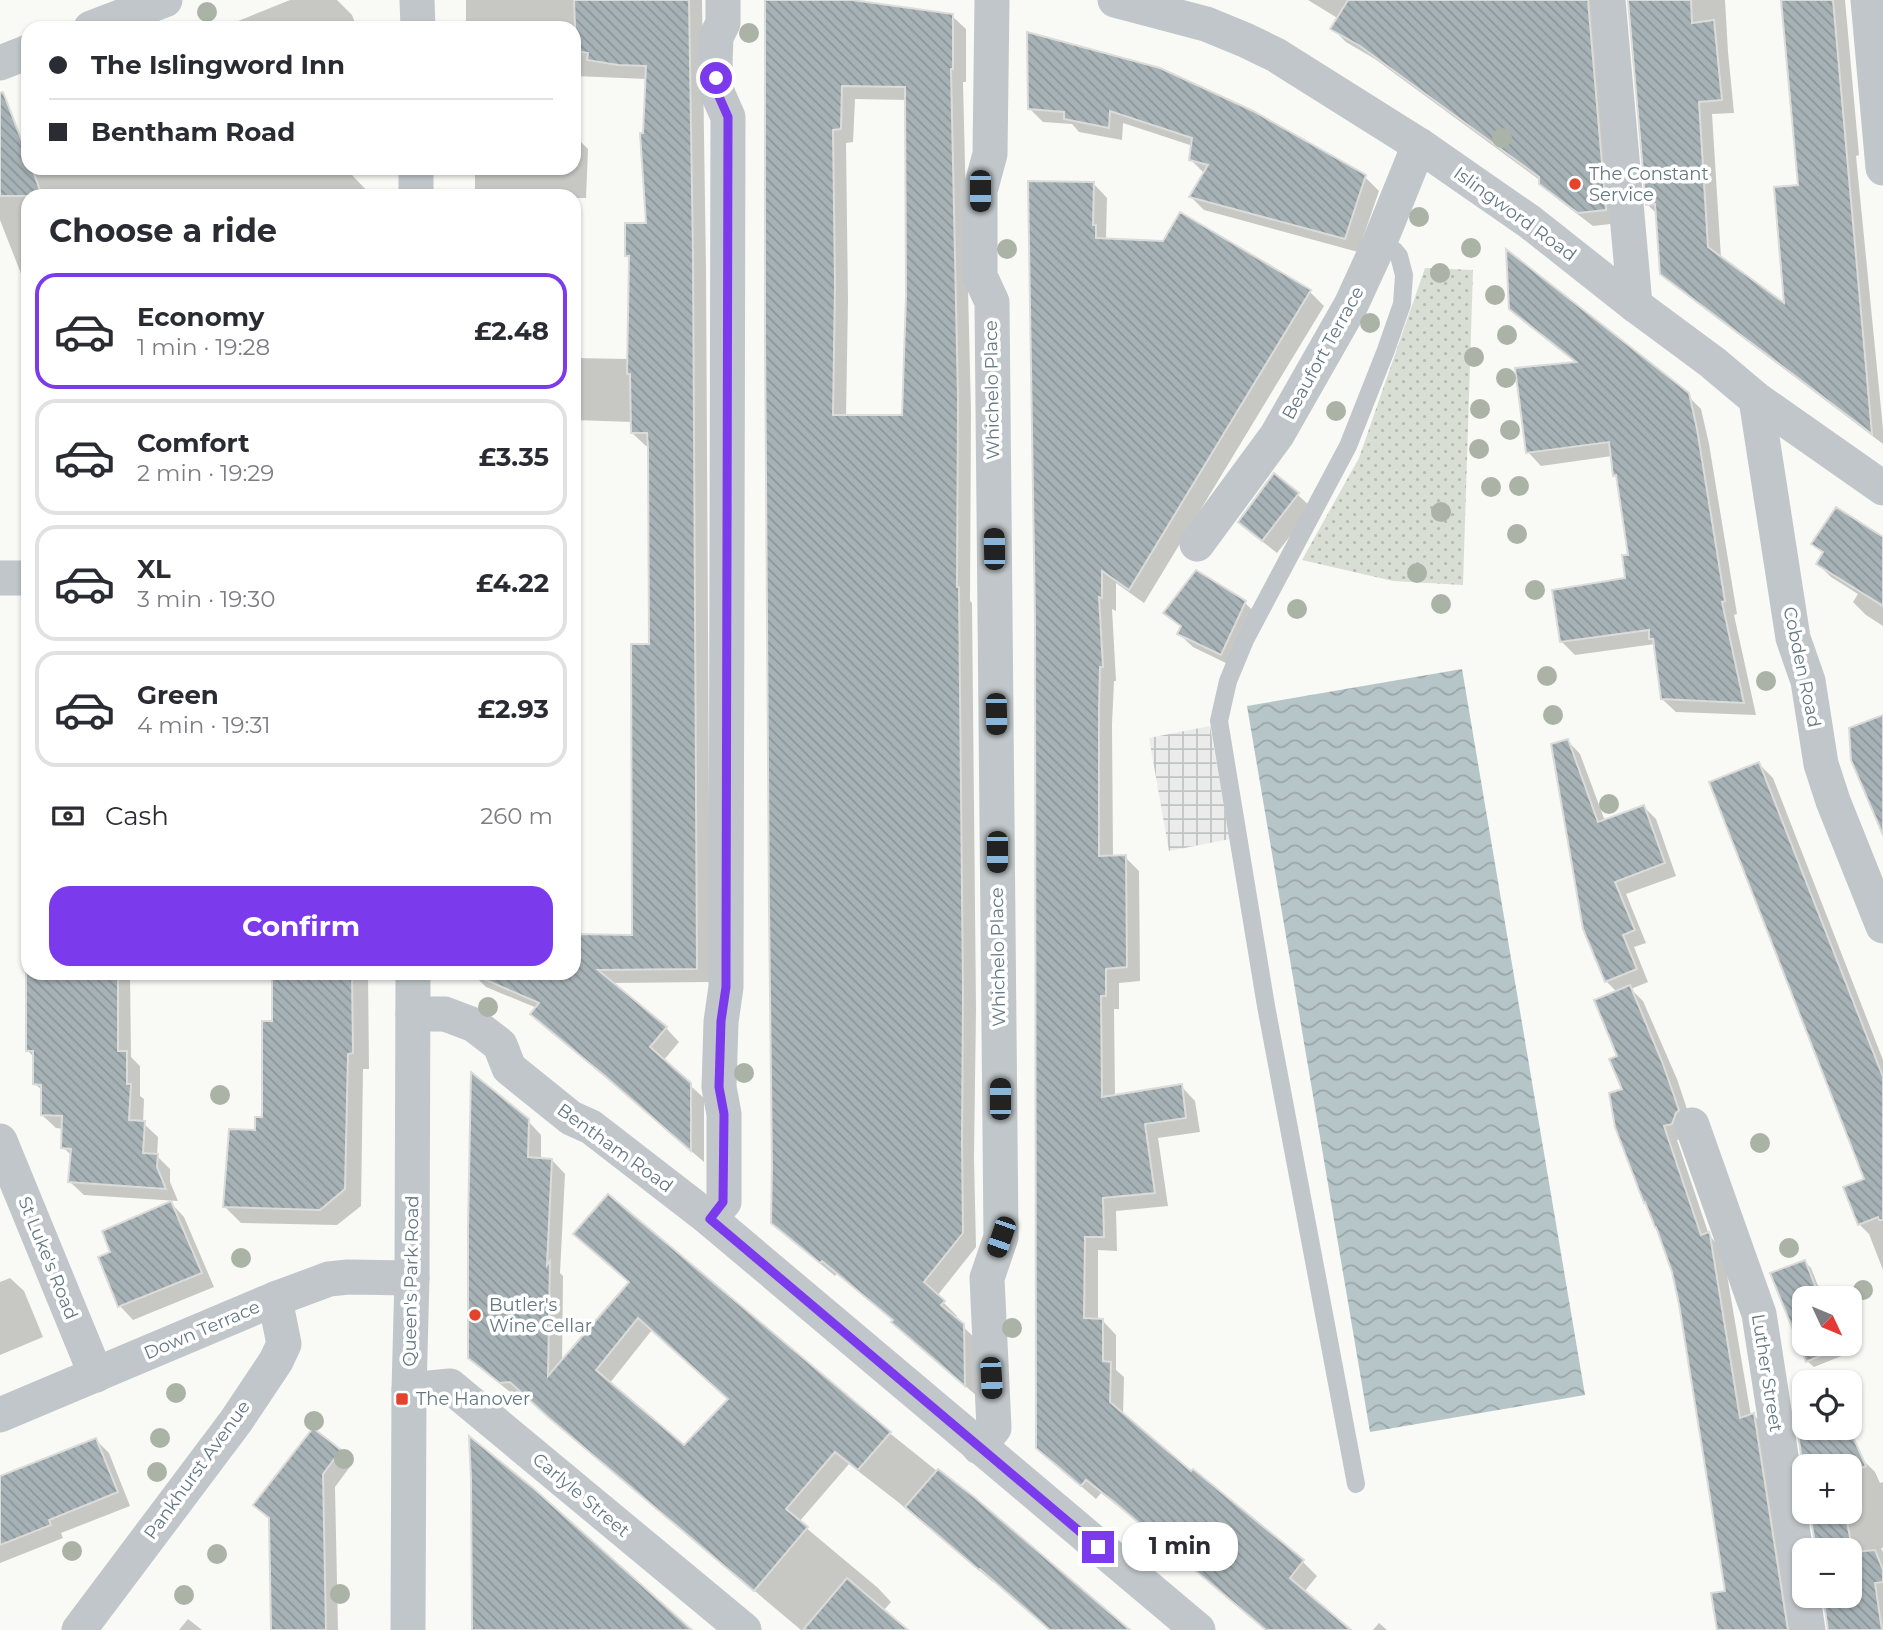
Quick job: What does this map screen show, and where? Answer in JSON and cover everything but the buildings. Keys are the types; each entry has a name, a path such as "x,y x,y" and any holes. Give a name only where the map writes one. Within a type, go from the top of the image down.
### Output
{"street":[{"path":"110,21 165,0"},
{"path":"417,0 418,21"},
{"path":"710,1219 723,1202 724,1190 724,1114 719,1087 721,1021 726,987 728,117 717,92 715,63 716,37 723,23 723,0"},
{"name":"Whichelo Place","path":"979,1447 994,1428 987,1278 1001,1237 992,302 980,276 980,191 990,154 992,0"},
{"name":"Islingword Road","path":"1115,0 1163,6 1276,55 1419,145 1530,222 1756,399 1883,488"},
{"path":"1608,0 1635,305"},
{"path":"1868,0 1883,168"},
{"path":"0,63 21,55"},
{"name":"Beaufort Terrace","path":"1197,544 1277,435 1351,305 1419,145"},
{"name":"Cobden Road","path":"1756,399 1793,638 1808,681 1821,764 1883,926"},
{"path":"0,578 21,578"},
{"name":"Queen's Park Road","path":"408,1630 413,980"},
{"name":"Bentham Road","path":"413,1014 445,1014 474,1025 500,1045 509,1068 571,1118 591,1126 710,1219 1198,1630"},
{"name":"Luther Street","path":"1692,1125 1759,1314 1808,1630"},
{"name":"St Luke's Road","path":"0,1140 96,1375"},
{"name":"Down Terrace","path":"0,1415 275,1299 329,1279 412,1278"},
{"name":"Pankhurst Avenue","path":"79,1630 236,1421 276,1361 284,1344 275,1299"},
{"name":"Carlyle Street","path":"408,1390 450,1386 744,1630"}],"lane":[{"path":"1356,1484 1266,1006 1219,721 1228,681 1245,640 1348,446 1402,304 1404,275 1399,256 1395,251 1379,244"}],"shaded area":[{"path":"1425,268 1473,270 1463,585 1393,581 1302,560 1359,458"},
{"path":"1210,726 1230,839 1169,851 1149,738"}],"water":[{"path":"1462,669 1585,1395 1370,1432 1247,706"}],"place":[{"name":"The Constant Service","path":"1575,184"},
{"name":"Butler's Wine Cellar","path":"475,1315"},
{"name":"The Hanover","path":"402,1399"}],"route":[{"path":"716,78 717,92 728,117 726,987 721,1021 719,1087 724,1114 723,1202 710,1219 1098,1547"}]}
